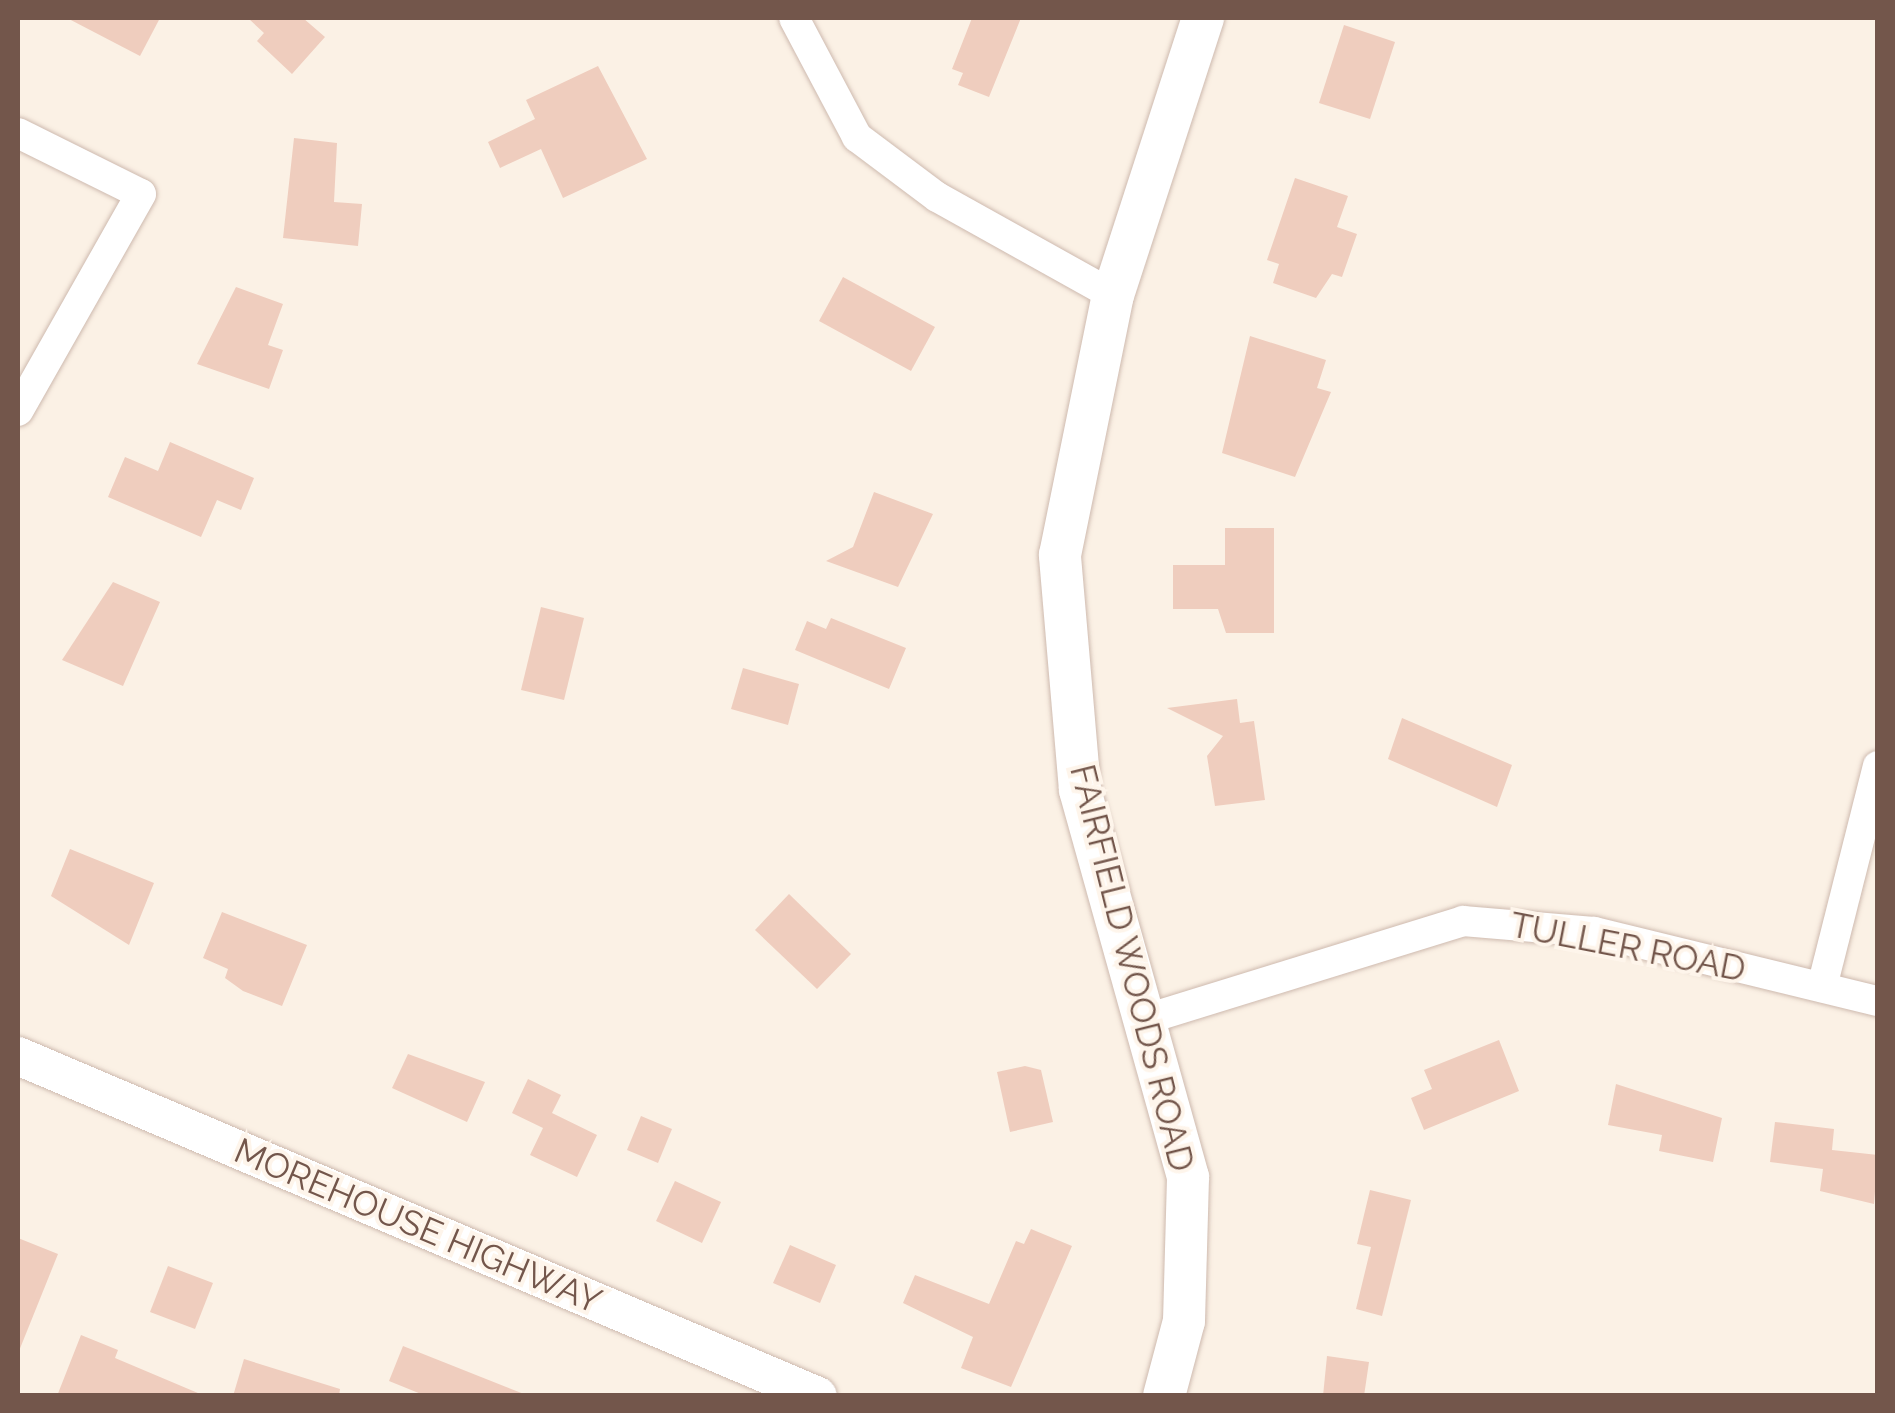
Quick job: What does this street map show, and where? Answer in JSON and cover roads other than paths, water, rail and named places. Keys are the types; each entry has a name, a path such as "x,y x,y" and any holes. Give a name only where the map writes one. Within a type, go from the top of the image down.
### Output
{"main road":[{"name":"FAIRFIELD WOODS ROAD","path":"1164,1396 1184,1321 1188,1177 1150,1018 1080,790 1060,555 1113,295 1202,18"}],"street":[{"path":"794,18 857,137 937,198 1113,295"},
{"path":"18,133 140,194 18,411"},
{"path":"1822,987 1878,766"},
{"name":"TULLER ROAD","path":"1150,1018 1462,922 1594,932 1878,1001"},
{"name":"MOREHOUSE HIGHWAY","path":"18,1056 818,1396"}]}
